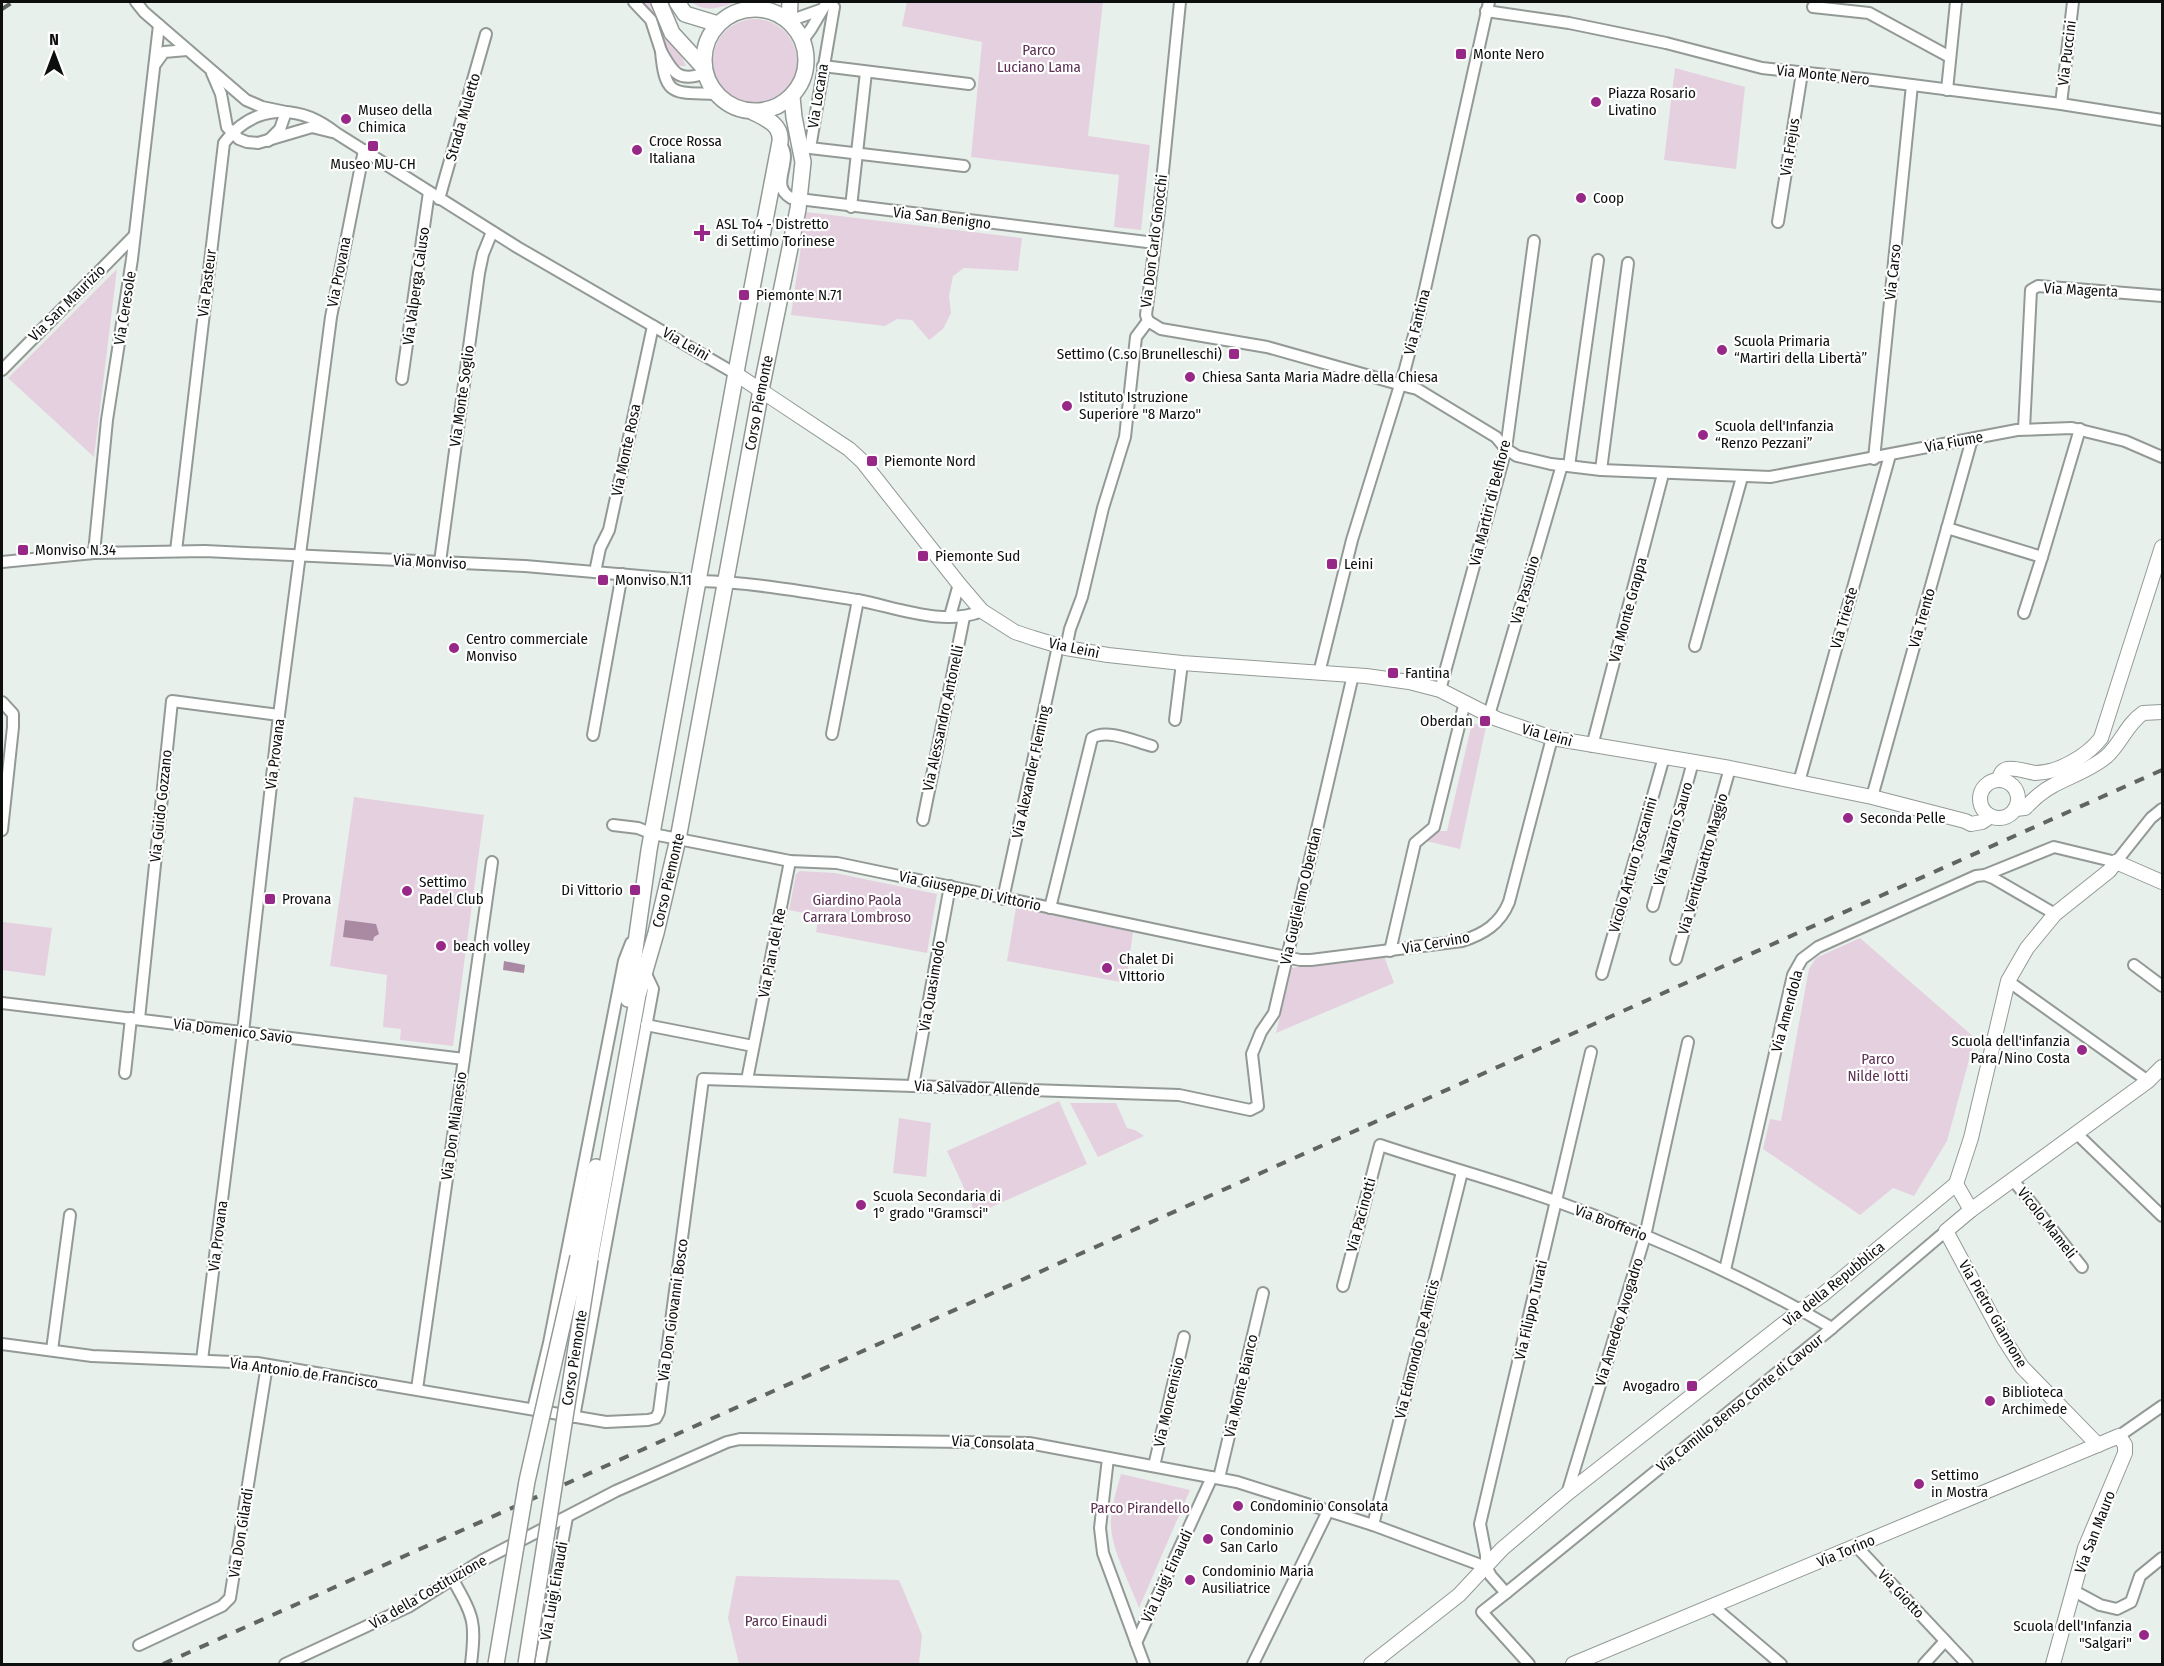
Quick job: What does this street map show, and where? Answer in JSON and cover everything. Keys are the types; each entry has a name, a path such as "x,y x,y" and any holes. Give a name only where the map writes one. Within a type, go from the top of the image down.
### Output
{"main road":[{"path":"659,2 672,33 704,70"},
{"path":"676,2 685,14 718,24"},
{"path":"789,21 790,2"},
{"path":"758,5 789,21 802,40 806,55 806,70 801,84 792,96 781,105 767,111 753,112 739,110 715,94 704,70 704,52 709,37 718,24 729,16 758,5"},
{"name":"Corso Piemonte","path":"496,1665 527,1481 584,1258 638,995 656,933 678,839 761,390 780,302 799,200 803,162 792,96"},
{"path":"753,112 777,127 780,131 780,142"},
{"name":"Corso Piemonte","path":"526,1665 584,1258 629,995 653,834 780,142"}],"street":[{"path":"136,2 144,12 210,70 252,103 315,119 323,122 336,133"},
{"path":"634,2 651,20 661,51 676,74 694,77 704,70"},
{"name":"Via Don Carlo Gnocchi","path":"1062,647 1082,597 1102,508 1125,437 1136,338 1148,321 1146,315 1180,2"},
{"path":"1947,90 1956,2"},
{"name":"Via Puccini","path":"2061,104 2073,2"},
{"path":"789,21 825,4"},
{"path":"802,40 825,4"},
{"name":"Via Locana","path":"825,4 834,7 810,148 964,166"},
{"name":"Via Monte Nero","path":"1488,6 1666,43 1753,67 2061,104 2163,120"},
{"name":"Via Fantina","path":"1319,673 1352,540 1419,316 1488,6"},
{"path":"1813,7 1869,13 1950,57"},
{"name":"Via Ceresole","path":"94,553 107,420 132,259 159,25"},
{"name":"Strada Muletto","path":"439,199 486,34"},
{"path":"156,63 164,52 188,50"},
{"path":"661,51 665,81 671,88 682,93 715,94"},
{"path":"823,66 969,84"},
{"path":"210,70 221,94 227,127 231,133 247,142 268,141 312,127 336,133"},
{"path":"851,207 866,72"},
{"name":"Via Frejus","path":"1778,222 1802,73"},
{"name":"Via Carso","path":"1874,459 1912,85"},
{"path":"231,133 240,125 260,115 269,112 286,112"},
{"path":"268,141 280,129 286,112"},
{"name":"Via Pasteur","path":"176,551 224,142 231,133"},
{"name":"Via Leinì","path":"336,133 492,232 736,374 833,438 862,461 982,610 1015,632 1062,647 1108,655 1182,663 1353,675 1409,682 1440,690 1489,715 1552,738 1730,768 1872,797 1965,821 1986,811"},
{"path":"780,142 786,154 780,182 781,189 784,194 799,200"},
{"name":"Via Provana","path":"202,1360 243,1032 279,715 331,317 363,150"},
{"name":"Via Valperga Caluso","path":"402,379 429,192"},
{"name":"Via San Benigno","path":"799,200 1155,243"},
{"name":"Via Monte Soglio","path":"440,562 479,273 483,254 492,232"},
{"name":"Via San Maurizio","path":"2,370 134,236"},
{"name":"Via Martiri di Belfiore","path":"1440,690 1506,449 1534,242"},
{"name":"Via Pasubio","path":"1489,715 1566,466 1598,260"},
{"path":"1601,470 1628,262"},
{"name":"Via Magenta","path":"2024,429 2031,290 2038,286 2163,296"},
{"name":"Via Fiume","path":"1148,321 1161,329 1267,347 1417,389 1496,437 1506,449 1517,456 1566,466 1663,474 1770,477 2024,429 2072,428 2125,441 2163,457"},
{"name":"Via Monte Rosa","path":"595,572 600,548 609,530 653,326"},
{"path":"2025,614 2080,429"},
{"name":"Via Trento","path":"1872,797 1972,439"},
{"name":"Via Trieste","path":"1799,782 1890,455"},
{"name":"Via Monte Grappa","path":"1592,746 1663,474"},
{"path":"1695,646 1742,477"},
{"path":"1947,528 2042,557"},
{"path":"2163,547 2101,738 2094,748 2065,764 2043,772 2008,768 2002,771 2011,792 2025,808 2032,799 2052,786 2089,768 2108,755 2130,725 2143,712 2163,712"},
{"name":"Via Monviso","path":"2,562 94,553 136,554 176,551 525,566 726,582 858,600 931,615 964,616 982,610"},
{"path":"593,735 622,574"},
{"path":"950,616 959,584"},
{"path":"832,734 858,600"},
{"name":"Via Alessandro Antonelli","path":"923,820 964,616"},
{"name":"Via Alexander Fleming","path":"1003,899 1062,647"},
{"path":"1175,720 1182,663"},
{"name":"Via Guglielmo Oberdan","path":"1250,1110 1258,1106 1252,1054 1261,1032 1274,1013 1353,675"},
{"name":"Via Guido Gozzano","path":"135,1019 172,701 279,715"},
{"path":"2,702 13,714 2,830"},
{"path":"1390,951 1415,843 1434,827 1465,702"},
{"path":"1050,908 1092,738 1107,734 1152,746"},
{"name":"Via Cervino","path":"1287,957 1311,960 1462,941 1477,936 1499,921 1509,902 1552,738"},
{"name":"Vicolo Arturo Toscanini","path":"1602,974 1664,757"},
{"name":"Via Nazario Sauro","path":"1653,906 1693,762"},
{"name":"Via Ventiquattro Maggio","path":"1676,959 1730,768"},
{"path":"1988,784 2011,792 2007,816 2002,818 1986,811 1980,798 1988,784"},
{"path":"1971,1210 1956,1184 1971,1138 2007,981 2027,948 2055,914 2109,871 2151,818 2163,809"},
{"name":"Via Giuseppe Di Vittorio","path":"613,825 638,828 653,834 790,861 837,863 1287,957"},
{"name":"Via Amendola","path":"1725,1270 1793,975 1802,959 1818,947 1976,876 1985,875 2054,847 2116,862"},
{"name":"Via Pian del Re","path":"747,1080 790,861"},
{"name":"Via Don Milanesio","path":"417,1389 492,862"},
{"path":"2116,862 2163,882"},
{"path":"1985,875 2055,914"},
{"name":"Via Quasimodo","path":"913,1086 950,886"},
{"name":"Corso Piemonte","path":"533,1409 549,1343 624,961 639,922"},
{"path":"2134,965 2163,986"},
{"path":"574,1417 653,989 645,972"},
{"path":"2007,981 2148,1081"},
{"name":"Via Domenico Savio","path":"2,1003 464,1059"},
{"path":"124,1073 135,1019"},
{"path":"646,1025 753,1046"},
{"name":"Via Amedeo Avogadro","path":"1567,1494 1645,1236 1688,1042"},
{"name":"Via Filippo Turati","path":"1486,1567 1480,1524 1591,1052"},
{"name":"Via Camillo Benso Conte di Cavour","path":"1529,1665 1482,1612 1832,1328 1971,1210 2148,1081 2163,1067"},
{"name":"Via Salvador Allende","path":"703,1079 1179,1095 1250,1110"},
{"name":"Via Don Giovanni Bosco","path":"533,1409 617,1422 656,1418 659,1412 703,1079"},
{"path":"2076,1133 2163,1216"},
{"name":"Via Brofferio","path":"1380,1145 1557,1202 1645,1236 1725,1270 1832,1328"},
{"name":"Via Pacinotti","path":"1343,1286 1380,1145"},
{"name":"Via Edmondo De Amicis","path":"1373,1525 1462,1172"},
{"name":"Vicolo Mameli","path":"2013,1180 2082,1267"},
{"name":"Via della Repubblica","path":"1371,1665 1459,1595 1503,1549 1567,1494 1821,1296 1956,1184"},
{"path":"52,1350 70,1215"},
{"name":"Via Pietro Giannone","path":"1946,1231 2004,1339 2022,1367 2098,1445"},
{"name":"Via Monte Bianco","path":"1216,1478 1263,1293"},
{"name":"Via Moncenisio","path":"1154,1466 1184,1337"},
{"name":"Via Antonio de Francisco","path":"2,1344 141,1360 202,1360 267,1365 533,1409"},
{"name":"Via Don Gilardi","path":"139,1645 222,1606 230,1598 267,1365"},
{"path":"2119,1436 2163,1406"},
{"name":"Via Torino","path":"1573,1665 2119,1436"},
{"name":"Via San Mauro","path":"2053,1665 2085,1548 2125,1453 2125,1445 2119,1436"},
{"name":"Via Consolata","path":"538,1532 626,1487 728,1442 740,1439 1029,1443 1237,1482 1373,1525 1486,1567"},
{"path":"1108,1458 1100,1527 1103,1553 1144,1665"},
{"name":"Via Luigi Einaudi","path":"1136,1643 1216,1478"},
{"path":"1253,1665 1328,1511"},
{"name":"Via Luigi Einaudi","path":"540,1665 567,1517"},
{"name":"Via della Costituzione","path":"285,1665 374,1624 453,1580 483,1560 538,1532"},
{"name":"Via Giotto","path":"1857,1547 1967,1665"},
{"path":"2073,1591 2100,1605 2117,1609 2131,1602 2140,1576 2163,1558"},
{"path":"1486,1567 1506,1593"},
{"path":"453,1580 473,1617 471,1665"},
{"path":"1714,1607 1780,1665"},
{"path":"1924,1665 1945,1641"}],"green space":[{"path":"638,2 656,2 686,66 676,66"},
{"path":"691,2 737,2 708,9"},
{"name":"Parco Luciano Lama","path":"907,2 1103,2 1088,136 1150,145 1141,230 1114,227 1119,175 971,157 982,42 902,26"},
{"path":"755,19 778,26 790,38 797,61 790,84 778,96 755,103 732,96 720,84 713,61 720,38 732,26"},
{"path":"1675,68 1745,87 1736,169 1664,160"},
{"path":"806,212 1022,238 1018,271 964,268 953,276 949,296 951,313 943,329 929,340 912,320 897,319 885,326 791,315"},
{"path":"117,269 94,457 8,378"},
{"path":"1472,723 1486,727 1460,849 1422,840 1437,831 1447,831"},
{"name":"Settimo Padel Club","path":"354,797 484,815 453,1046 400,1040 401,1029 383,1027 387,975 330,966"},
{"name":"Giardino Paola Carrara Lombroso","path":"800,871 835,873 937,894 927,953 816,932 819,916 789,910 796,874"},
{"path":"1016,908 1133,932 1126,983 1007,961"},
{"path":"3,922 52,928 45,976 2,970"},
{"name":"Parco Nilde Iotti","path":"1860,938 1975,1038 1947,1141 1914,1196 1893,1188 1860,1215 1763,1149 1770,1119 1781,1121 1809,969 1816,958"},
{"path":"1384,956 1394,983 1276,1033 1291,968"},
{"path":"1059,1101 1087,1164 976,1214 947,1151"},
{"path":"1070,1103 1116,1103 1127,1128 1144,1136 1098,1157"},
{"path":"899,1118 931,1123 926,1177 893,1173"},
{"name":"Parco Pirandello","path":"1121,1474 1190,1490 1139,1608 1121,1564 1111,1530 1112,1508"},
{"name":"Parco Einaudi","path":"736,1576 899,1580 922,1635 919,1664 739,1664 728,1618"}],"shaded area":[{"path":"345,920 376,924 379,934 374,937 373,941 343,937"},
{"path":"504,961 525,965 524,973 503,970"}],"railway":[{"path":"2,9 13,2"},
{"path":"163,1664 2162,770"}],"place":[{"name":"Monte Nero","path":"1461,54"},
{"name":"Piazza Rosario Livatino","path":"1596,102"},
{"name":"Museo della Chimica","path":"346,119"},
{"name":"Museo MU-CH","path":"373,146"},
{"name":"Croce Rossa Italiana","path":"637,150"},
{"name":"Coop","path":"1581,198"},
{"name":"ASL To4 - Distretto di Settimo Torinese","path":"702,233"},
{"name":"Piemonte N.71","path":"744,295"},
{"name":"Scuola Primaria “Martiri della Libertà”","path":"1722,350"},
{"name":"Settimo (C.so Brunelleschi)","path":"1234,354"},
{"name":"Chiesa Santa Maria Madre della Chiesa","path":"1190,377"},
{"name":"Istituto Istruzione Superiore \"8 Marzo\"","path":"1067,406"},
{"name":"Scuola dell'Infanzia “Renzo Pezzani”","path":"1703,435"},
{"name":"Piemonte Nord","path":"872,461"},
{"name":"Monviso N.34","path":"23,550"},
{"name":"Piemonte Sud","path":"923,556"},
{"name":"Leini","path":"1332,564"},
{"name":"Monviso N.11","path":"603,580"},
{"name":"Centro commerciale Monviso","path":"454,648"},
{"name":"Fantina","path":"1393,673"},
{"name":"Oberdan","path":"1485,721"},
{"name":"Seconda Pelle","path":"1848,818"},
{"name":"Di Vittorio","path":"635,890"},
{"name":"Settimo Padel Club","path":"407,891"},
{"name":"Provana","path":"270,899"},
{"name":"beach volley","path":"441,946"},
{"name":"Chalet Di VIttorio","path":"1107,968"},
{"name":"Scuola dell'infanzia Para/Nino Costa","path":"2082,1050"},
{"name":"Scuola Secondaria di 1° grado \"Gramsci\"","path":"861,1205"},
{"name":"Avogadro","path":"1692,1386"},
{"name":"Biblioteca Archimede","path":"1990,1401"},
{"name":"Settimo in Mostra","path":"1919,1484"},
{"name":"Condominio Consolata","path":"1238,1506"},
{"name":"Condominio San Carlo","path":"1208,1539"},
{"name":"Condominio Maria Ausiliatrice","path":"1190,1580"},
{"name":"Scuola dell'Infanzia \"Salgari\"","path":"2144,1635"}]}
